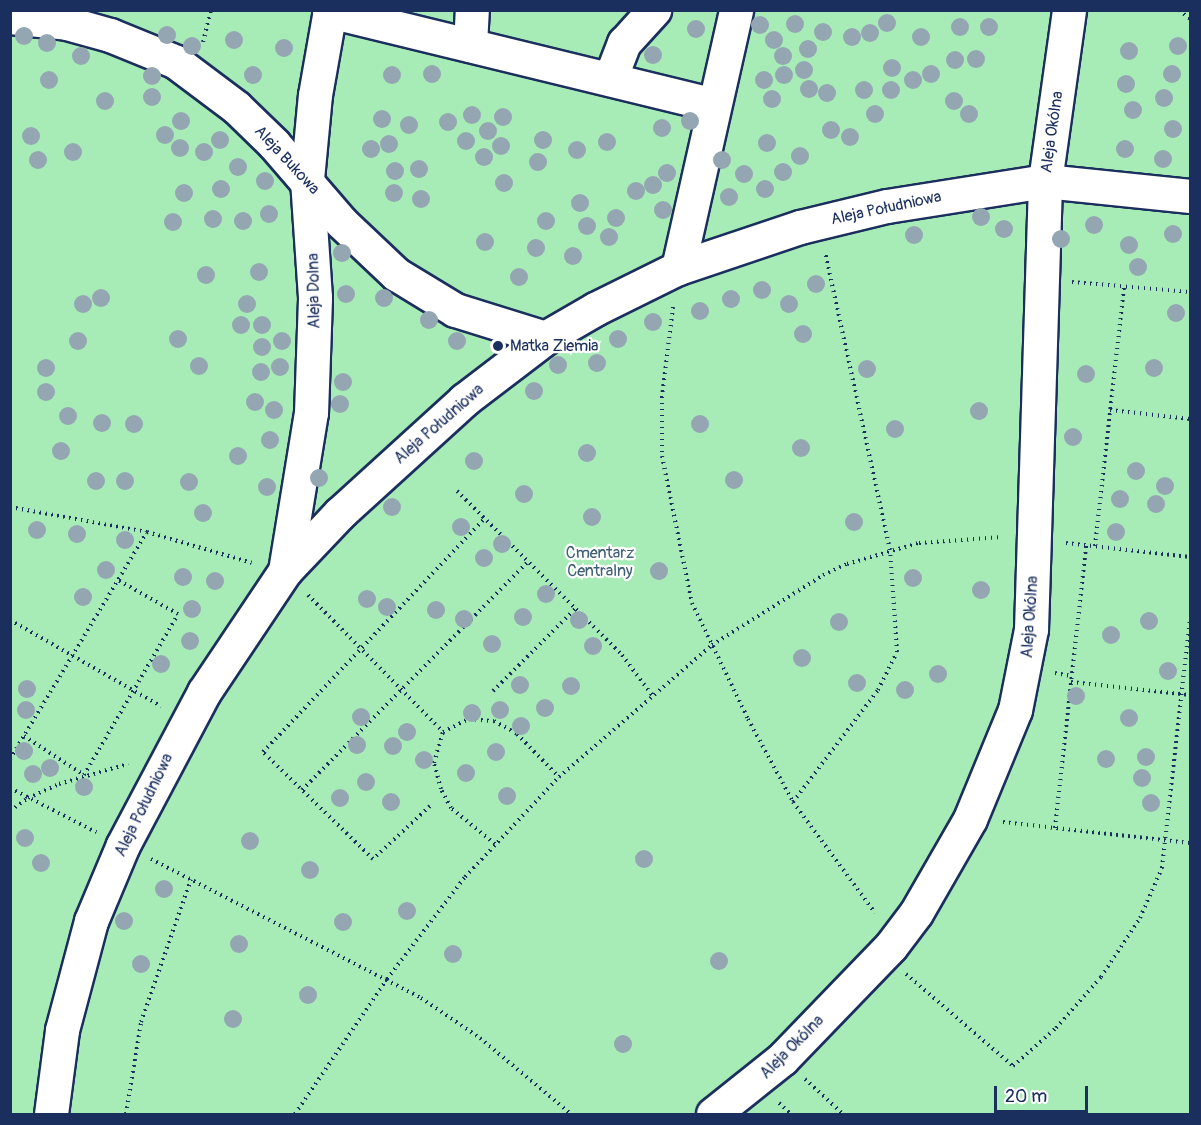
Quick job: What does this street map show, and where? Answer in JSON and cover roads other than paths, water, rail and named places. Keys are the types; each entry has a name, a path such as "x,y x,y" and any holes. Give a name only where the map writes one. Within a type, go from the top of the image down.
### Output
{"street":[{"path":"470,45 472,10"},
{"path":"610,80 624,43 654,10"},
{"path":"678,268 736,10"},
{"name":"Aleja Okólna","path":"713,1114 782,1059 890,947 939,877 970,819 1006,736 1022,688 1031,629 1045,181 1069,10"},
{"path":"329,11 714,105"},
{"name":"Aleja Dolna","path":"285,571 314,377 314,266 307,179 315,95 329,11"},
{"name":"Aleja Bukowa","path":"10,16 67,23 137,45 176,62 236,107 307,179 367,250 412,285 456,310 545,338"},
{"name":"Aleja Południowa","path":"51,1114 62,1030 74,976 123,845 187,722 285,571 340,513 411,447 545,338 678,268 819,222 963,192 1045,181 1191,196"}],"place":[{"name":"Matka Ziemia","path":"498,346"}],"park label":[{"name":"Cmentarz Centralny","path":"600,562"}]}
